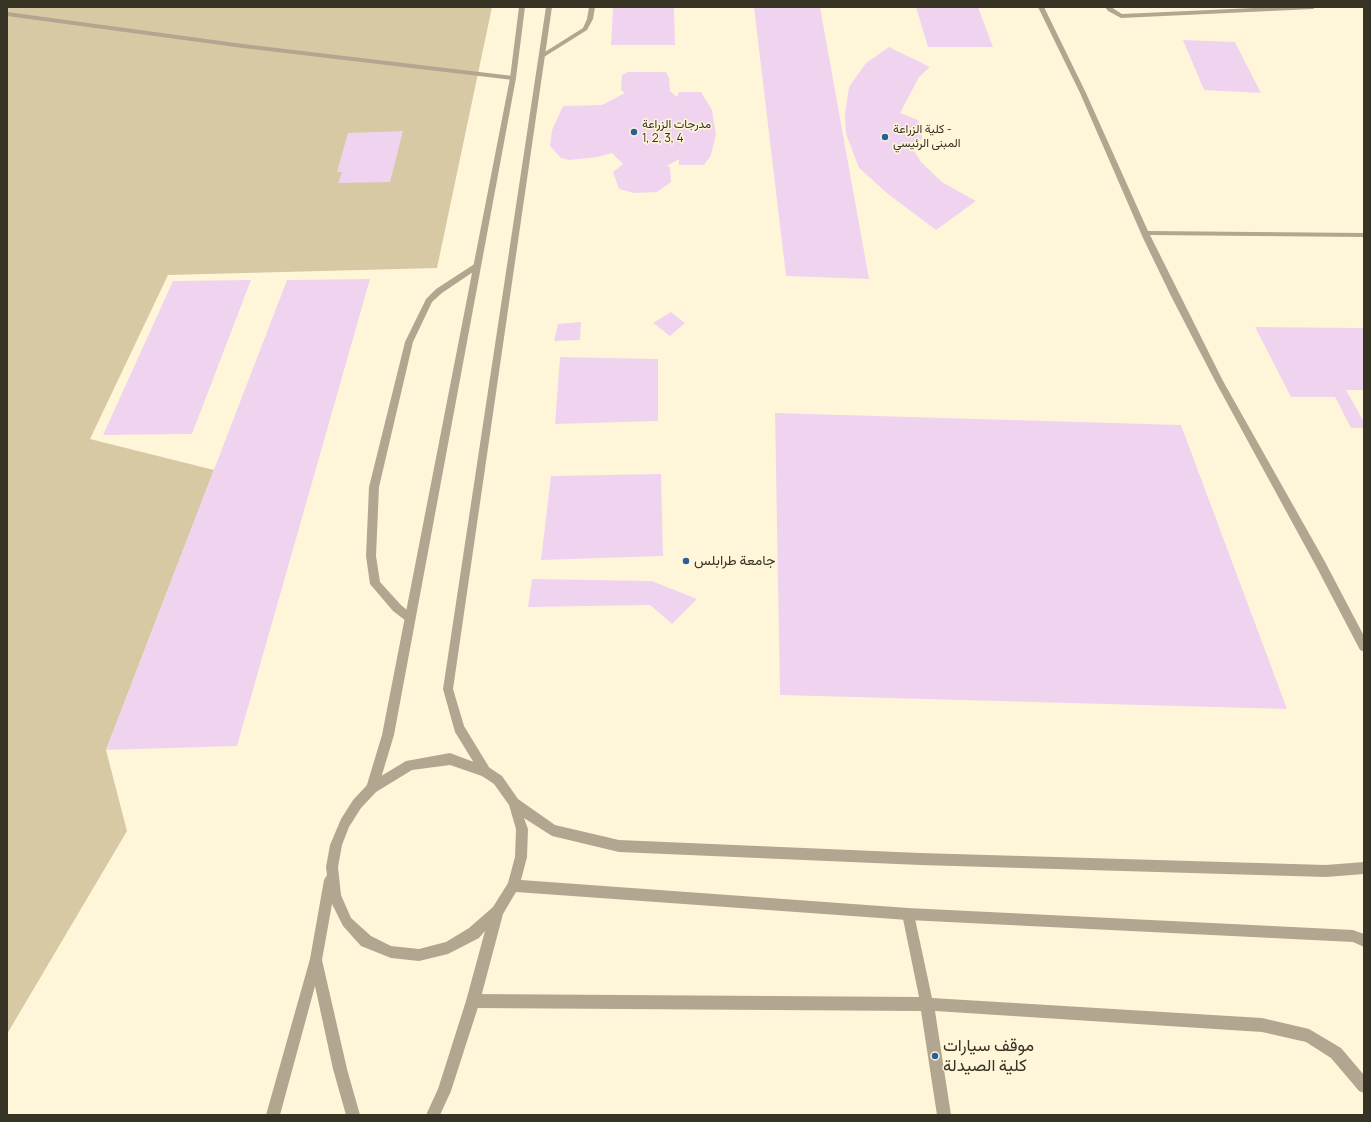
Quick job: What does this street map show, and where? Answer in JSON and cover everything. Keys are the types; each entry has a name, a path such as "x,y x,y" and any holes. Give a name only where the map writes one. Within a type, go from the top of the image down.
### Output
{"street":[{"path":"372,788 388,735 476,266 513,78 522,7"},
{"path":"486,772 459,728 448,689 549,7"},
{"path":"542,56 585,29 590,19 592,7"},
{"path":"1041,7 1083,93 1145,233 1219,381 1320,563 1364,647"},
{"path":"1108,7 1110,10 1121,16 1259,8 1313,7"},
{"path":"7,14 243,46 513,78"},
{"path":"1145,233 1364,235"},
{"path":"410,618 397,608 375,584 371,556 374,487 409,342 429,301 440,291 476,266"},
{"path":"272,1115 316,959 332,867 336,845 345,823 357,804 372,788 410,765 450,760 486,772 498,780 514,803 522,829 521,857 513,886 497,912 474,933 448,948 419,954 391,952 366,941 347,922 335,896 332,867"},
{"path":"514,803 552,830 620,846 952,860 1326,871 1364,868"},
{"path":"513,886 908,914 1353,936 1364,941"},
{"path":"433,1115 444,1091 473,1001 497,912"},
{"path":"908,914 927,1004 944,1115"},
{"path":"316,959 340,1069 353,1115"},
{"path":"473,1001 927,1004 1262,1025 1309,1036 1336,1053 1364,1086"}],"shaded area":[{"path":"7,7 492,7 437,268 168,275 90,439 214,470 106,750 127,831 7,1034"}],"building":[{"path":"613,7 674,7 675,45 611,45"},
{"path":"754,7 820,7 869,279 786,276"},
{"path":"916,7 978,7 993,47 928,47"},
{"path":"1183,40 1235,42 1261,93 1204,90"},
{"name":"كلية الزراعة - المبنى الرئيسي","path":"889,47 930,67 919,77 900,113 918,120 922,130 922,139 912,147 921,162 942,182 976,201 936,230 888,194 859,168 846,134 845,114 849,87 866,63"},
{"name":"مدرجات الزراعة 1, 2, 3, 4","path":"628,72 666,72 669,78 670,91 677,97 679,92 701,92 712,110 716,134 711,155 704,165 679,165 679,159 667,166 670,167 671,182 657,192 634,193 619,189 613,172 623,164 612,153 598,157 569,160 561,158 550,146 552,130 563,106 602,105 625,93 621,90 622,75"},
{"path":"403,131 390,182 338,183 342,172 337,172 348,133"},
{"path":"370,279 237,746 106,750 287,280"},
{"path":"251,280 192,434 103,435 173,281"},
{"path":"671,312 685,323 670,336 653,323"},
{"path":"581,322 580,340 554,341 558,324"},
{"path":"1255,327 1364,328 1364,390 1346,390 1364,422 1364,428 1351,428 1335,397 1291,397"},
{"path":"560,357 658,359 658,421 555,424"},
{"path":"775,413 1181,425 1287,709 780,695"},
{"path":"661,474 663,556 541,560 551,476"},
{"path":"532,579 652,581 697,599 672,624 650,605 528,607"}],"place":[{"name":"مدرجات الزراعة 1, 2, 3, 4","path":"634,132"},
{"name":"كلية الزراعة - المبنى الرئيسي","path":"885,137"},
{"name":"جامعة طرابلس","path":"686,561"},
{"name":"موقف سيارات كلية الصيدلة","path":"935,1056"}]}
